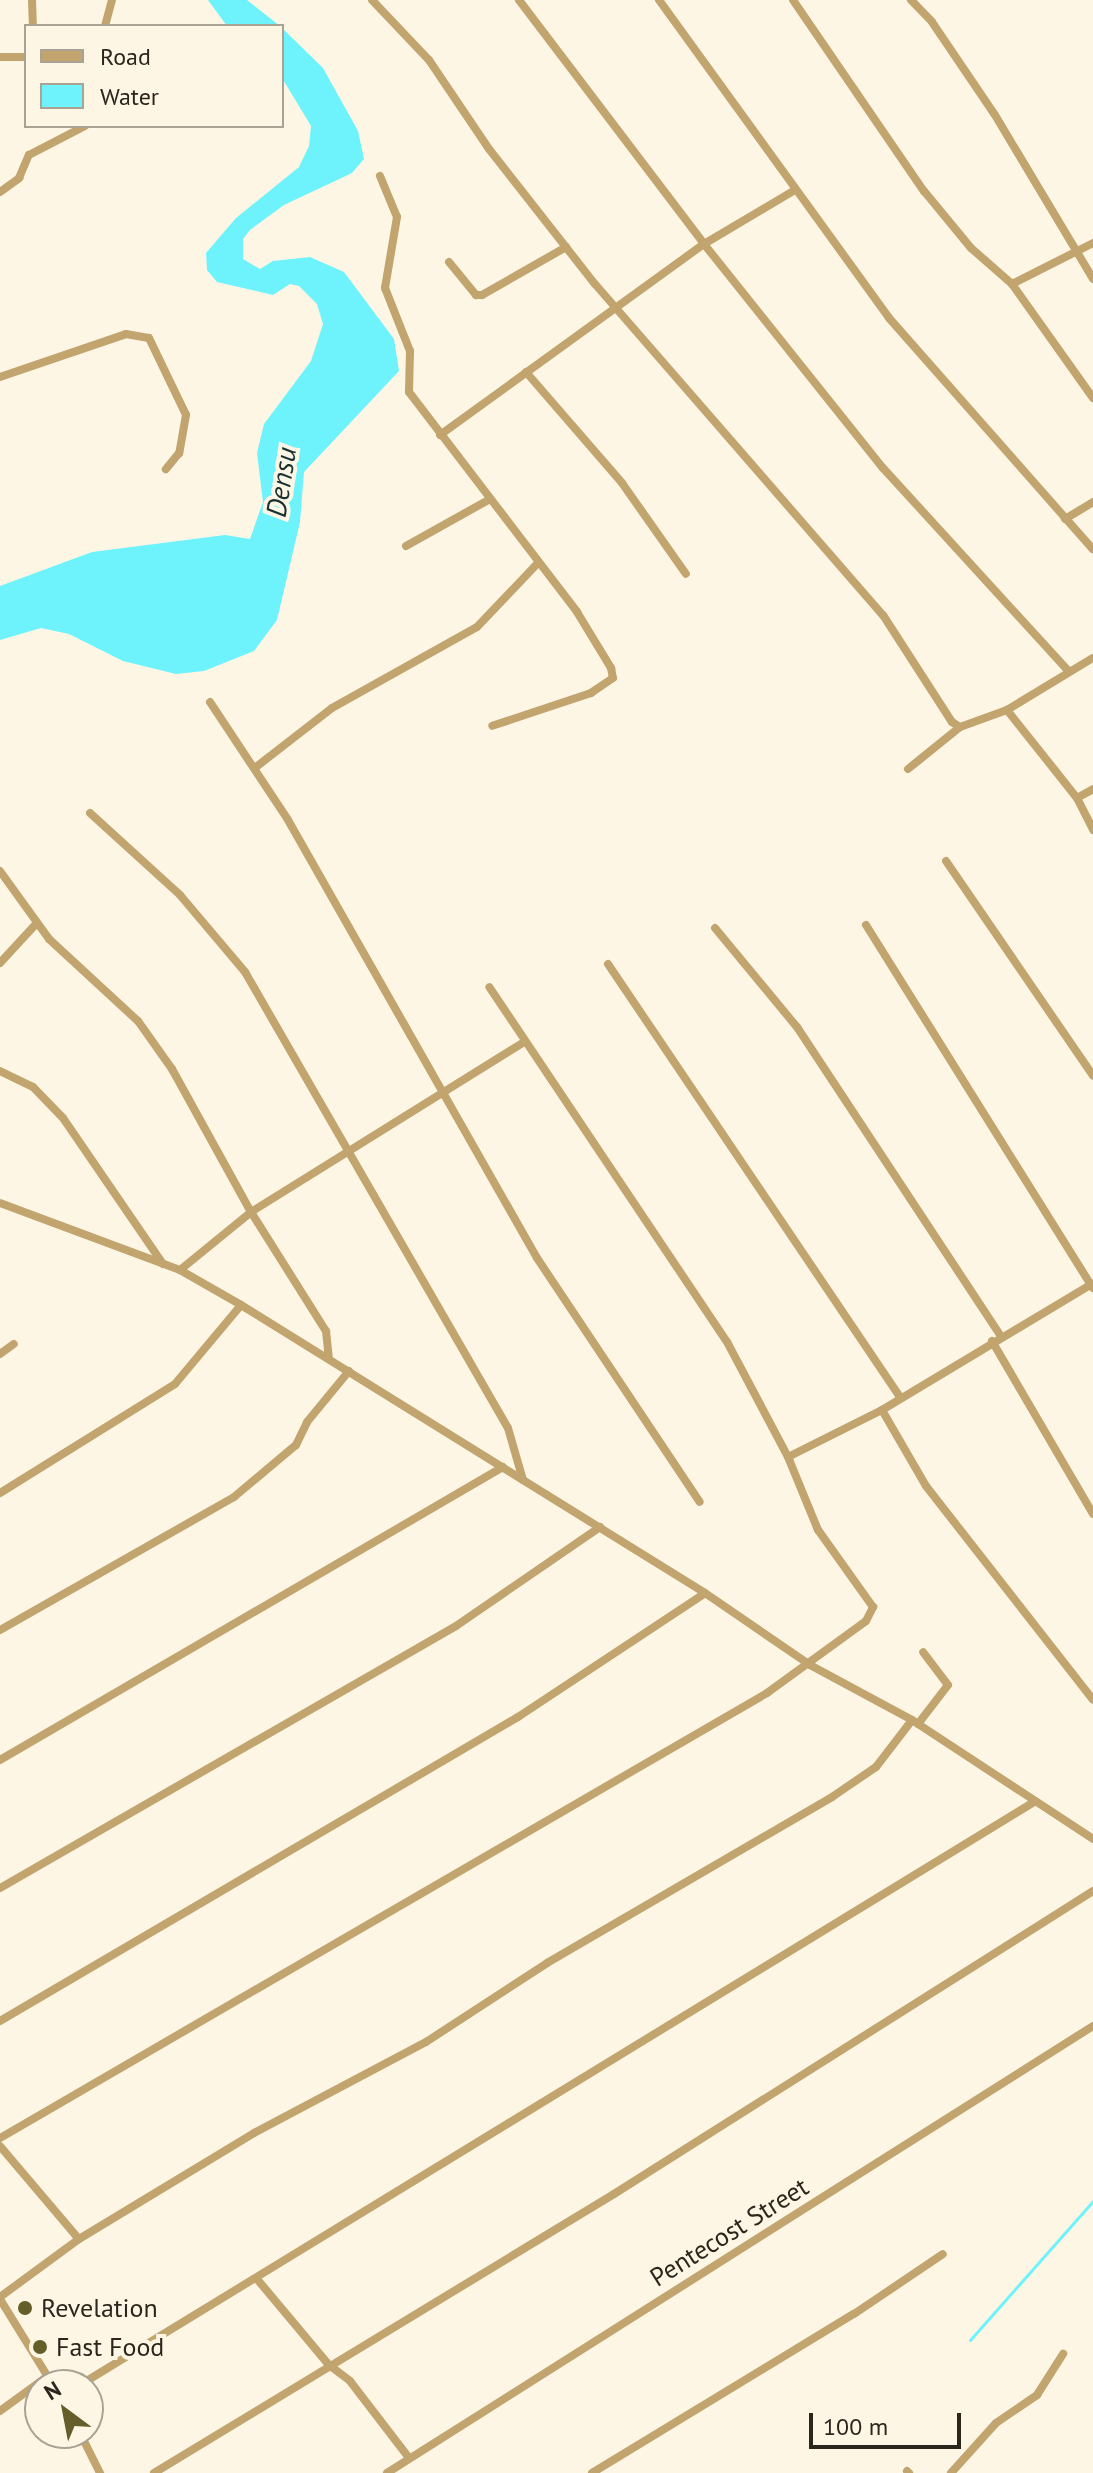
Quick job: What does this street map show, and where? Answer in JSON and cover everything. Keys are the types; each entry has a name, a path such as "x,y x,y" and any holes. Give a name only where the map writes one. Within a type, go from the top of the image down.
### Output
{"street":[{"path":"32,0 33,24"},
{"path":"106,24 112,0"},
{"path":"372,0 429,60 489,149 566,247 883,615 909,648 945,715 960,727"},
{"path":"519,0 704,244 883,468 1069,672"},
{"path":"659,0 889,318 1093,549"},
{"path":"793,0 924,191 971,248 1012,284 1093,398"},
{"path":"911,0 932,22 995,115 1093,279"},
{"path":"0,57 24,57"},
{"path":"0,192 19,178 29,155 81,128"},
{"path":"380,176 397,217 385,288 410,351 406,384 440,435 596,639 613,678 591,693 492,726"},
{"path":"440,435 704,244 795,190"},
{"path":"1012,284 1093,243"},
{"path":"449,262 476,295 482,295 566,247"},
{"path":"0,377 126,334 149,338 186,415 179,453 166,469"},
{"path":"526,372 622,483 686,574"},
{"path":"406,546 490,499"},
{"path":"1065,519 1093,502"},
{"path":"256,767 332,708 477,627 538,563"},
{"path":"908,769 960,727 1007,710 1093,658"},
{"path":"210,702 256,767 545,1271 700,1502"},
{"path":"1007,710 1077,798 1093,830"},
{"path":"1077,798 1093,789"},
{"path":"90,813 215,932 245,972 508,1428 523,1480"},
{"path":"946,861 1093,1076"},
{"path":"0,871 36,924 138,1021 172,1069 251,1212 326,1331 329,1359"},
{"path":"0,963 36,924"},
{"path":"788,1457 882,1410 997,1338 1092,1285 866,925"},
{"path":"715,928 797,1027 997,1338 1093,1514"},
{"path":"608,964 900,1397"},
{"path":"0,2138 506,1847 810,1665 866,1621 873,1607 818,1530 788,1457 693,1289 489,987"},
{"path":"180,1270 251,1212 524,1042"},
{"path":"0,1071 33,1087 63,1118 163,1264"},
{"path":"0,1203 180,1270 241,1305 705,1593 810,1665 915,1722 1093,1839"},
{"path":"0,1493 175,1384 241,1305"},
{"path":"0,1354 14,1344"},
{"path":"0,1630 234,1497 296,1445 307,1422 349,1371"},
{"path":"882,1410 926,1486 1093,1700"},
{"path":"0,1760 503,1467"},
{"path":"0,1888 456,1626 600,1527"},
{"path":"0,2021 518,1717 705,1593"},
{"path":"44,2369 0,2298 79,2239 254,2133 426,2042 547,1963 832,1797 876,1767 948,1685 923,1652"},
{"path":"104,2371 1034,1802"},
{"path":"154,2473 614,2194 1093,1891"},
{"name":"Pentecost Street","path":"387,2473 1093,2026"},
{"path":"0,2146 79,2239"},
{"path":"592,2473 854,2314 943,2254"},
{"path":"257,2279 329,2365 350,2381 409,2458"},
{"path":"951,2473 996,2423 1037,2395 1063,2354"},
{"path":"0,2411 24,2394"},
{"path":"88,2449 100,2473"}],"water":[{"path":"208,0 247,0 277,24 226,24"},
{"name":"Densu","path":"284,30 323,68 358,131 364,159 352,173 284,205 250,230 243,239 243,259 260,269 273,261 310,257 344,272 394,339 399,371 304,472 300,522 277,620 254,651 204,671 176,674 123,661 69,634 41,628 0,640 0,586 92,552 225,535 250,539 263,502 257,453 264,424 311,361 323,324 317,304 299,286 290,284 273,295 217,282 207,270 206,253 236,218 299,167 309,146 311,126 284,81"}],"waterway":[{"path":"970,2340 1093,2201"}],"place":[{"name":"Revelation","path":"25,2308"},
{"name":"Fast Food","path":"40,2347"}]}
